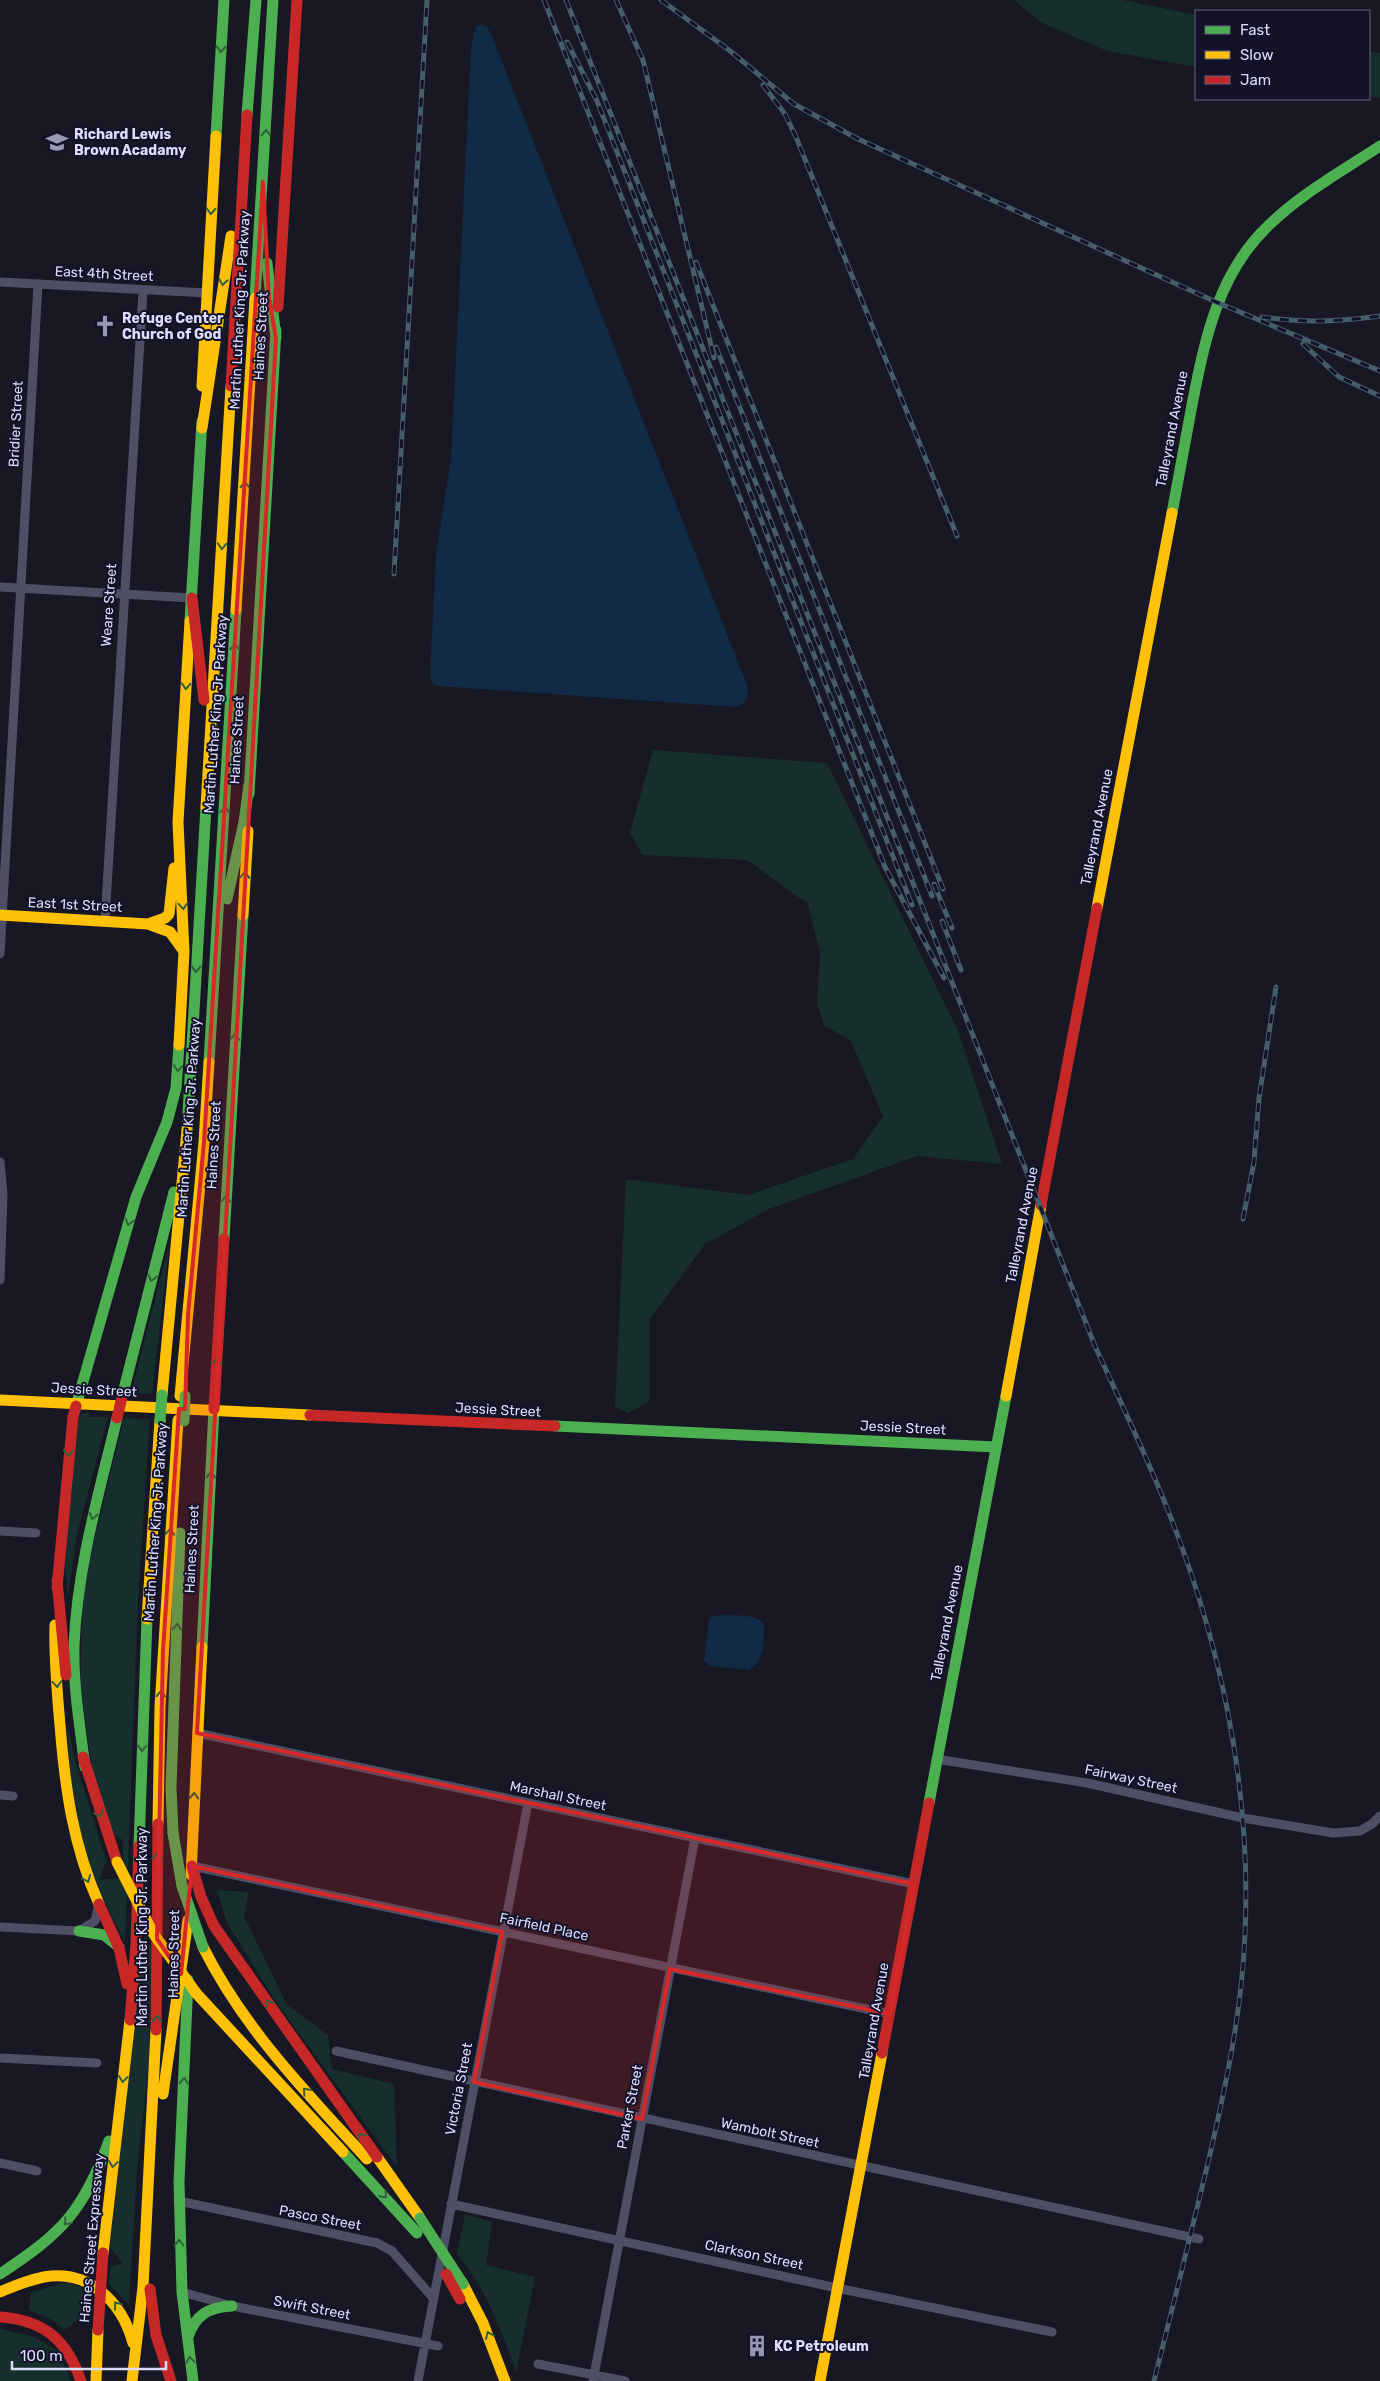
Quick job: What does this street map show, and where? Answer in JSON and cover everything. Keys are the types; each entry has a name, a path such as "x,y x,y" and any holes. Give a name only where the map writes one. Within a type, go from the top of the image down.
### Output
{"main road":[{"path":"148,924 165,918 171,907 178,822 202,428 206,293 224,0"},
{"path":"249,0 249,93"},
{"name":"Martin Luther King Jr. Parkway","path":"121,2098 130,2025 138,1901 148,1579 162,1395 186,1146 245,148 256,0"},
{"name":"Haines Street","path":"194,2381 182,2292 179,2201 188,1997 188,1920 249,785 297,0"},
{"name":"Martin Luther King Jr. Parkway","path":"146,2238 158,1984 157,1860 160,1707 188,1315 204,1142 273,1"},
{"name":"Talleyrand Avenue","path":"820,2381 1207,330 1216,302 1229,276 1261,234 1282,213 1380,146"},
{"path":"202,428 245,148"},
{"path":"263,182 270,298 276,338"},
{"path":"192,598 203,680 208,778"},
{"path":"215,963 244,822 249,785"},
{"path":"130,2025 126,1974 119,1948 80,1864 67,1811 55,1657 58,1580 69,1439 76,1405 136,1197 174,1102 178,1070 184,952 178,822"},
{"name":"East 1st Street","path":"1,916 148,924 170,932 184,952"},
{"path":"86,1767 77,1707 75,1632 80,1585 90,1526 186,1146"},
{"name":"Jessie Street","path":"0,1400 996,1447"},
{"path":"181,1421 171,1788 173,1833 183,1891 202,1947 225,1989 252,2028 420,2218"},
{"path":"58,1580 64,1666 72,1710 86,1767 117,1862 156,1938 196,1992 417,2233 460,2299 477,2336 494,2381"},
{"path":"192,1866 201,1897 214,1926 420,2218 463,2284 486,2328 506,2381"},
{"path":"149,2183 188,1920"},
{"path":"79,1931 104,1936 119,1948"},
{"path":"0,2274 47,2242 76,2212 97,2173 121,2098"},
{"name":"Haines Street Expressway","path":"96,2381 104,2253 121,2098"},
{"path":"143,2381 143,2287 146,2238"},
{"path":"146,2238 154,2326 170,2381"},
{"path":"0,2292 39,2278 57,2275 74,2277 96,2286 115,2302 128,2324 134,2349 132,2381"},
{"path":"133,2367 143,2287"},
{"path":"187,2339 194,2322 202,2313 215,2308 232,2306"},
{"path":"0,2317 26,2321 53,2335 70,2353 81,2381"}],"street":[{"name":"East 4th Street","path":"0,282 206,293"},
{"name":"Bridier Street","path":"0,954 38,284"},
{"name":"Weare Street","path":"105,921 143,291"},
{"path":"0,587 192,598"},
{"path":"0,1162 3,1195 0,1280"},
{"path":"0,1531 36,1533"},
{"name":"Marshall Street","path":"197,1733 914,1884"},
{"name":"Fairway Street","path":"936,1759 1087,1783 1243,1818 1320,1831 1347,1833 1360,1831 1372,1824 1380,1816"},
{"path":"0,1796 13,1796"},
{"name":"Victoria Street","path":"418,2381 528,1803"},
{"name":"Parker Street","path":"594,2378 695,1838"},
{"name":"Fairfield Place","path":"192,1866 670,1969 890,2014"},
{"path":"0,1927 79,1931 95,1921 98,1904"},
{"name":"Wambolt Street","path":"336,2051 861,2167 1199,2239"},
{"path":"0,2058 97,2063"},
{"path":"0,2163 37,2171"},
{"name":"Pasco Street","path":"179,2201 378,2244 392,2252 434,2299"},
{"name":"Clarkson Street","path":"451,2204 837,2288 1052,2332"},
{"name":"Swift Street","path":"182,2292 232,2306 438,2346"},
{"path":"538,2364 594,2378 625,2381"}],"highlighted area":[{"path":"263,182 269,298 276,338 197,1733 914,1884 890,2014 670,1969 642,2119 474,2082 502,1932 192,1866 181,1974 157,1939 163,1650 179,1409 185,1409 188,1315 204,1142"}],"green space":[{"path":"1014,0 1123,0 1195,15 1195,67 1107,51 1042,23"},
{"path":"1370,51 1380,53 1380,98 1370,96"},
{"path":"653,750 827,763 959,1033 1002,1164 917,1156 769,1209 705,1244 649,1320 649,1402 628,1413 615,1407 626,1179 748,1195 853,1159 883,1116 851,1041 824,1025 817,1004 820,953 808,904 747,860 643,855 630,833"},
{"path":"170,1240 152,1394 131,1393"},
{"path":"84,1413 89,1413 90,1417 108,1417 77,1534 68,1596 64,1555 79,1417"},
{"path":"124,1418 150,1419 138,1599 125,1942 74,1834 67,1721 75,1761 107,1863 105,1863 100,1880 119,1878 123,1860 123,1840 112,1834 92,1769 80,1687 83,1585"},
{"path":"217,1890 249,1892 244,1916 287,2005 328,2035 332,2069 394,2084 397,2167 278,2005 227,1923"},
{"path":"144,1935 151,1946 149,2063 137,2168 129,2305 109,2284 110,2267 123,2263 110,2247"},
{"path":"465,2214 492,2222 486,2265 535,2277 516,2373 485,2296 457,2254"},
{"path":"67,2282 93,2292 91,2311 64,2330 52,2320 29,2310 31,2292"},
{"path":"0,2329 32,2336 57,2350 71,2381 0,2381"}],"water":[{"path":"476,26 487,27 491,34 747,685 748,693 746,699 736,707 438,686 433,684 430,676 436,554 451,459 471,48"},
{"path":"712,1616 751,1617 761,1621 764,1625 761,1655 749,1670 711,1666 704,1661 709,1620"}],"railway":[{"path":"394,574 427,0"},
{"path":"544,0 885,867 944,978"},
{"path":"566,0 1095,1346 1164,1500 1184,1553 1213,1645 1233,1740 1240,1789 1246,1886 1243,1963 1232,2051 1220,2109 1201,2194 1154,2381"},
{"path":"616,0 643,60 714,358"},
{"path":"661,0 729,50 794,104 858,139 1216,302 1380,371"},
{"path":"567,42 597,101 912,905"},
{"path":"763,85 785,114 796,137 957,536"},
{"path":"696,262 943,889"},
{"path":"1262,317 1321,321 1380,316"},
{"path":"1303,344 1339,377 1380,396"},
{"path":"716,347 932,896"},
{"path":"934,884 952,928"},
{"path":"942,921 961,970"},
{"path":"1243,1219 1254,1162 1259,1098 1276,987"}],"traffic: fast":[{"path":"216,136 224,0"},
{"path":"247,115 256,0"},
{"path":"255,298 273,0"},
{"path":"1172,513 1202,356 1216,308 1237,264 1252,244 1282,213 1323,183 1380,146"},
{"path":"267,263 276,338"},
{"path":"249,794 276,330"},
{"path":"190,621 202,421"},
{"path":"209,1062 236,610"},
{"path":"227,899 244,822 249,785"},
{"path":"187,1130 206,807"},
{"path":"224,1239 243,915"},
{"path":"76,1406 136,1197 167,1122 176,1088 179,1045"},
{"path":"123,1393 174,1192"},
{"path":"160,1420 162,1395"},
{"path":"184,1421 185,1396"},
{"path":"929,1803 1006,1396"},
{"path":"202,1647 214,1409"},
{"path":"85,1767 75,1676 74,1646 76,1617 84,1559 117,1418"},
{"path":"555,1426 996,1447"},
{"path":"173,1833 171,1788 180,1533"},
{"path":"139,1846 147,1619"},
{"path":"173,1833 182,1886 203,1947"},
{"path":"79,1931 104,1935 119,1947"},
{"path":"182,2292 179,2182 188,1980"},
{"path":"0,2274 40,2246 68,2219 90,2186 109,2141"},
{"path":"343,2152 417,2233"},
{"path":"420,2218 463,2284"},
{"path":"182,2292 193,2381"},
{"path":"188,2337 195,2323 204,2314 216,2308 232,2306"}],"traffic: slow":[{"path":"202,386 216,136"},
{"path":"202,428 231,236"},
{"path":"236,610 255,298"},
{"path":"206,807 231,386"},
{"path":"1097,908 1172,513"},
{"path":"179,1045 184,952 178,822 190,621"},
{"path":"243,915 248,831"},
{"path":"148,924 165,918 169,914 174,868"},
{"path":"0,915 148,924 170,932 183,950"},
{"path":"180,1396 204,1142 209,1062"},
{"path":"162,1395 187,1130"},
{"path":"1006,1396 1041,1205"},
{"path":"0,1400 310,1415"},
{"path":"147,1619 160,1420"},
{"path":"158,1824 160,1707 178,1420"},
{"path":"55,1625 57,1688 68,1794 83,1860 99,1904"},
{"path":"191,1875 202,1647"},
{"path":"117,1862 153,1933 196,1993"},
{"path":"163,2094 188,1920"},
{"path":"203,1947 219,1977 257,2032 299,2084 367,2159"},
{"path":"196,1993 343,2152"},
{"path":"103,2253 130,2020"},
{"path":"132,2381 143,2287 156,2030"},
{"path":"820,2381 882,2053"},
{"path":"377,2157 420,2218"},
{"path":"0,2292 44,2277 60,2276 75,2278 89,2284 112,2302 121,2314 133,2343"},
{"path":"463,2284 483,2323 505,2381"},
{"path":"96,2381 98,2330"}],"traffic: jam":[{"path":"278,307 297,0"},
{"path":"231,386 247,115"},
{"path":"192,598 204,700"},
{"path":"1041,1205 1097,908"},
{"path":"214,1409 224,1239"},
{"path":"117,1418 123,1393"},
{"path":"57,1588 73,1417 76,1406"},
{"path":"310,1415 555,1426"},
{"path":"57,1580 66,1675"},
{"path":"83,1757 117,1862"},
{"path":"882,2053 929,1803"},
{"path":"156,2030 158,1824"},
{"path":"130,2020 136,1944 139,1846"},
{"path":"192,1866 201,1897 214,1926 377,2157"},
{"path":"99,1904 119,1948 127,1984"},
{"path":"98,2330 103,2253"},
{"path":"446,2274 460,2299"},
{"path":"150,2289 156,2335 171,2381"},
{"path":"0,2317 29,2322 52,2335 69,2354 81,2381"}],"place":[{"name":"Richard Lewis Brown Acadamy","path":"57,142"},
{"name":"Refuge Center Church of God","path":"105,326"},
{"name":"KC Petroleum","path":"757,2346"}]}
